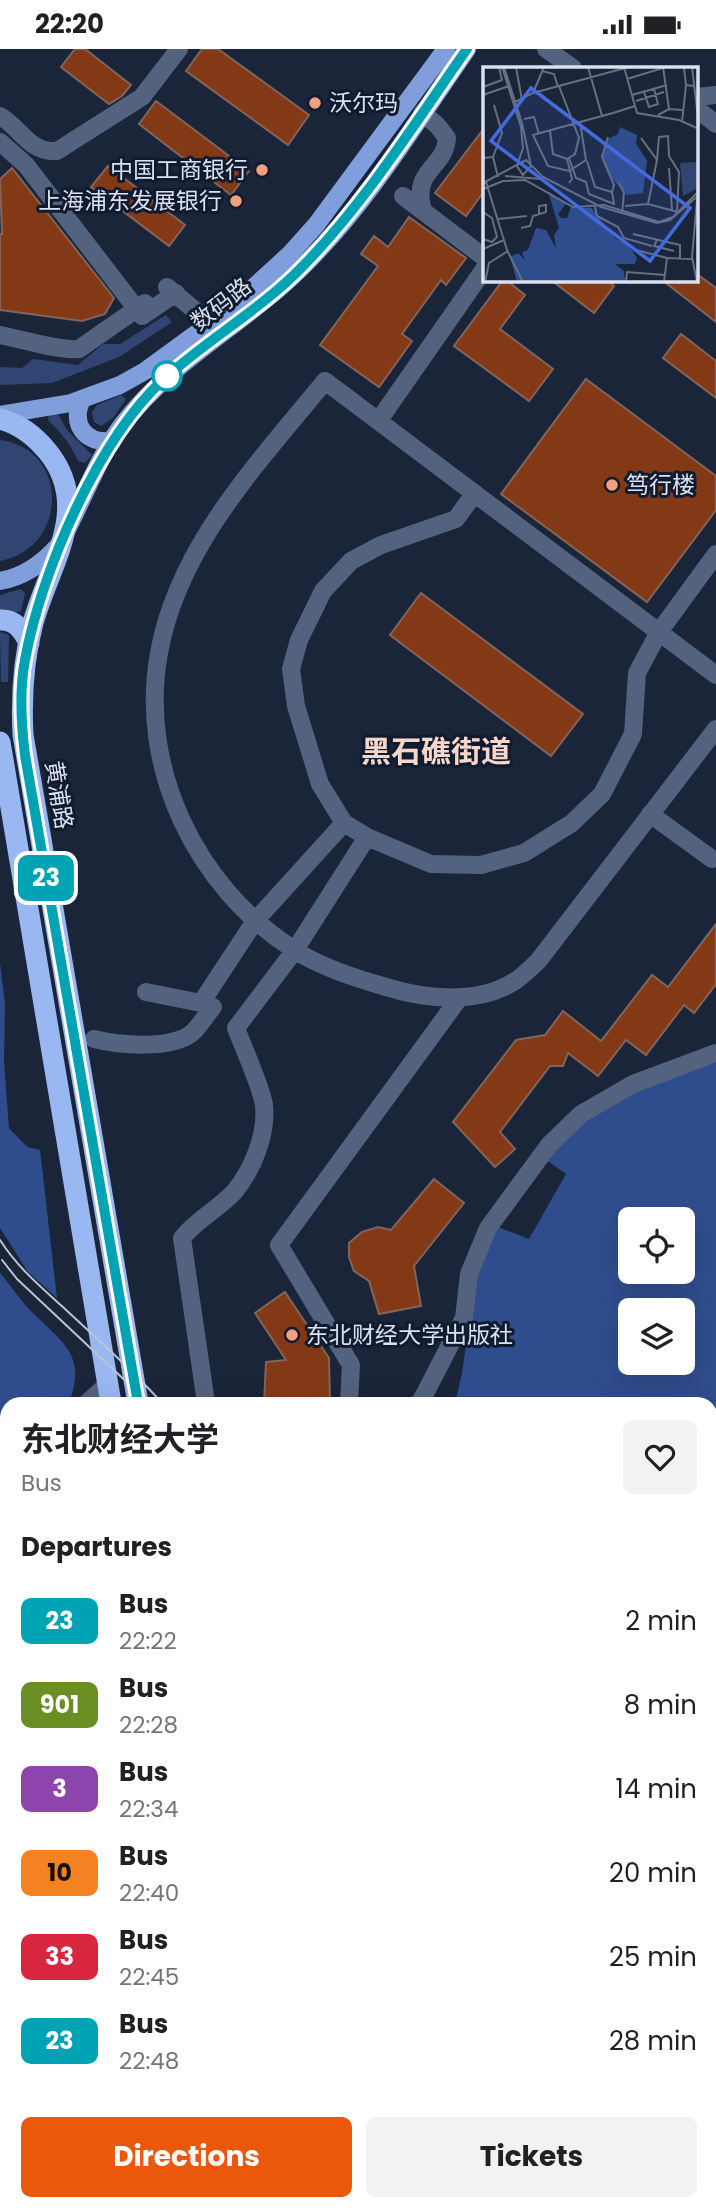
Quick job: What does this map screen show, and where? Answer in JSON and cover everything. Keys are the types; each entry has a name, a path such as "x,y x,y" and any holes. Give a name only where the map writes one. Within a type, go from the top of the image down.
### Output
{"highway":[{"name":"黄浦路","path":"0,417 27,431 41,442 62,475 68,496 69,516 65,534 43,591 29,642 21,698 28,774 137,1397"},
{"path":"0,620 14,622 29,642"},
{"path":"0,742 110,1394"}],"main road":[{"name":"数码路","path":"0,417 82,399 120,384 145,371 210,323 272,271 316,225 446,49"},
{"name":"数码路","path":"0,581 21,575 47,558 65,534 112,442 141,403 164,379 275,293 355,208 467,49"},
{"path":"82,399 76,411 82,430 90,438 100,442 112,442"}],"street":[{"path":"0,116 36,149 57,151 142,97 179,49"},
{"path":"549,50 572,67"},
{"path":"698,97 716,95"},
{"path":"698,110 716,124"},
{"path":"422,113 437,124 447,138 447,147 421,182 419,193 423,211"},
{"path":"0,142 26,165 136,309"},
{"path":"403,196 483,256"},
{"path":"379,420 483,271"},
{"path":"0,335 66,350 79,349 167,287 210,323"},
{"path":"716,675 325,380 240,485 190,563 166,619 158,655 153,711 165,773 175,807 197,851 229,894 255,921 295,950 353,977 411,995 460,997 494,990 513,982 539,960 716,729"},
{"path":"474,494 456,519 421,529 351,561 323,591 299,640 291,669 296,706 320,784 344,823 368,837 431,864 481,865 524,853 572,823 602,794 633,734 637,673 659,632 716,554"},
{"path":"650,814 712,859"},
{"path":"94,1039 125,1044 169,1042 193,1032 255,921 344,823"},
{"path":"236,1028 295,950 368,837"},
{"path":"146,992 207,1005 236,1028 264,1104 262,1135 250,1167 234,1192 197,1221 182,1238 205,1397"},
{"path":"349,1397 351,1365 279,1245 460,997"},
{"path":"423,1397 464,1318 469,1274 488,1228 549,1145 580,1114 633,1084 716,1053"}],"shaded area":[{"path":"166,315 172,322 119,357 52,383 0,385 0,367 22,368 33,359 78,365 103,344 120,344"},
{"path":"121,395 126,399 113,418 101,426 94,422 92,412 97,405"},
{"path":"57,412 67,430 92,455 85,463 78,461 65,439 48,420 49,413"},
{"path":"0,440 23,447 39,461 49,479 52,499 49,519 39,538 23,552 0,561"},
{"path":"21,589 25,593 21,611 13,614 0,611 0,595"},
{"path":"0,632 9,635 8,682 1,682"},
{"path":"0,963 5,1004 4,1062 9,1128 27,1147 40,1150 57,1298 28,1272 0,1228"},
{"path":"716,1063 716,1397 456,1397 476,1273 498,1227 529,1239 566,1174 543,1158 580,1124 645,1087"},
{"path":"0,1273 26,1305 64,1344 74,1363 75,1374 71,1397 0,1397"}],"building":[{"path":"75,49 85,49 131,85 122,96 109,104 61,67"},
{"path":"202,49 218,49 309,115 288,145 186,71"},
{"path":"156,101 249,171 231,195 139,124"},
{"path":"483,130 483,193 466,216 435,193"},
{"path":"108,166 185,225 169,246 91,187"},
{"path":"12,168 114,298 105,314 82,321 0,310 0,179"},
{"path":"409,217 466,258 446,285 441,280 402,334 412,341 379,387 320,345 378,266 361,254 374,236 388,247"},
{"path":"698,275 716,288 716,322 665,282 698,282"},
{"path":"502,282 509,282 525,295 500,329 553,369 529,401 454,346"},
{"path":"554,282 609,282 614,286 594,313"},
{"path":"681,334 716,361 716,398 663,358"},
{"name":"笃行楼","path":"586,379 716,476 716,510 647,602 501,494"},
{"path":"421,593 583,714 551,756 390,635"},
{"path":"716,924 716,984 694,1013 684,1005 646,1055 626,1040 598,1076 568,1053 563,1066 550,1066 500,1132 515,1149 495,1167 453,1122 516,1040 545,1035 563,1011 601,1041 652,975 668,987"},
{"path":"434,1179 464,1203 414,1266 421,1306 379,1314 369,1281 354,1271 349,1257 349,1243 362,1232 378,1227 391,1230"},
{"name":"东北财经大学出版社","path":"285,1292 329,1358 330,1397 264,1397 266,1362 286,1360 255,1313"}],"tram line":[{"path":"0,1240 30,1276 127,1366 156,1397"},
{"path":"2,1260 17,1279 143,1397"}],"bus line":[{"name":"23","path":"137,1397 25,755 21,698 24,661 33,624 65,534 101,459 121,427 164,379 275,293 331,237 355,208 467,49"}],"place":[{"name":"沃尔玛","path":"315,103"},
{"name":"中国工商银行","path":"262,170"},
{"name":"上海浦东发展银行","path":"236,201"},
{"name":"笃行楼","path":"612,485"},
{"name":"东北财经大学出版社","path":"292,1335"}],"district":[{"name":"黑石礁街道","path":"436,752"}]}
